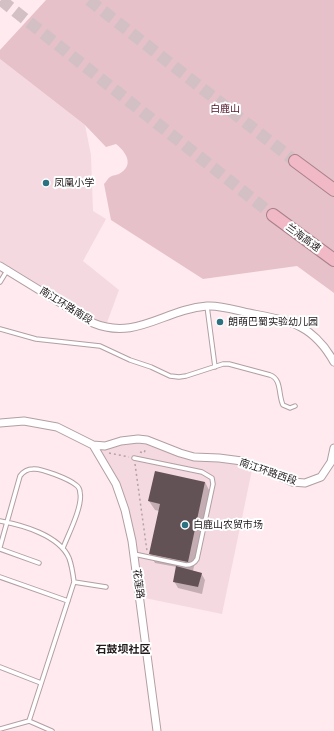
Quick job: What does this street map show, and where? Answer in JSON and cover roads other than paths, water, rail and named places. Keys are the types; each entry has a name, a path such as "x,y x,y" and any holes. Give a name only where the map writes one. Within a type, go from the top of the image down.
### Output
{"highway":[{"path":"295,161 334,190"},
{"name":"兰海高速","path":"273,215 334,260"}],"street":[{"name":"南江环路南段","path":"0,266 92,324 105,328 119,330 135,327 188,310 207,306"},
{"path":"207,306 222,307 266,316 299,325 309,332 329,353 334,362"},
{"path":"0,423 24,420 57,427 93,445"},
{"name":"南江环路西段","path":"93,445 105,446 121,441 138,439 147,440 180,454 194,457 242,461 292,482 305,483 321,477 331,462 334,448"},
{"name":"花莲路","path":"93,445 116,484 125,510 134,554 157,731"}],"lane":[{"path":"0,282 8,270"},
{"path":"207,306 215,367"},
{"path":"0,329 36,339 100,346 170,376 186,376 223,364 229,364 274,376 278,381 283,405 286,407 295,406"},
{"path":"134,458 202,472 212,478 213,484 194,563 186,565 134,554"},
{"path":"39,563 0,548 20,476 24,471 38,468 78,486 81,498 80,505 63,548"},
{"path":"0,521 38,532 63,548 69,558 74,582 29,721"},
{"path":"0,577 68,601"},
{"path":"74,582 106,587"},
{"path":"0,667 41,683"},
{"path":"0,729 29,721 52,731"}],"tunnel":[{"path":"1,0 273,215"},
{"path":"89,0 295,161"}],"place":[{"name":"凤凰小学","path":"46,183"},
{"name":"朗萌巴蜀实验幼儿园","path":"220,322"},
{"name":"白鹿山农贸市场","path":"185,525"}],"district":[{"name":"石鼓坝社区","path":"123,650"}],"park label":[{"name":"白鹿山","path":"225,109"}]}
